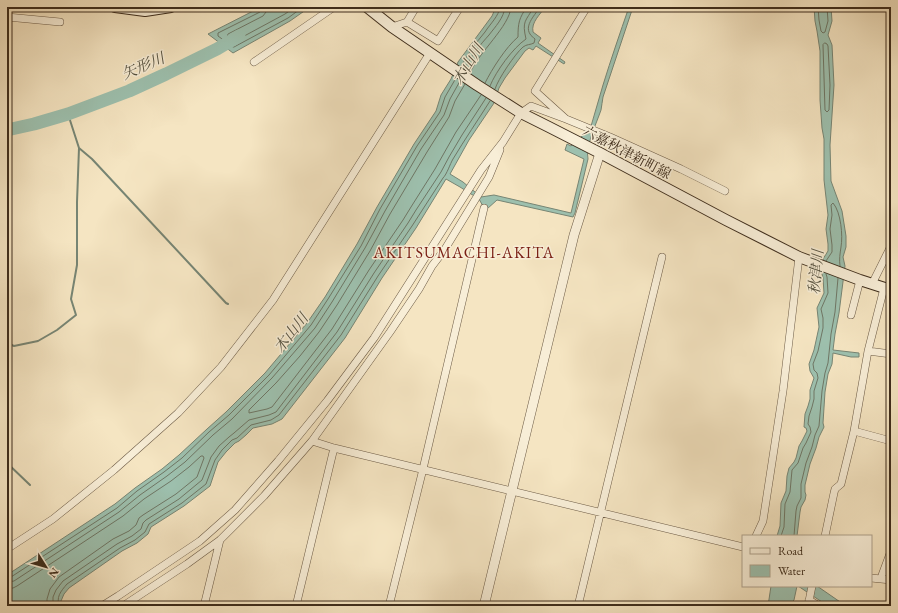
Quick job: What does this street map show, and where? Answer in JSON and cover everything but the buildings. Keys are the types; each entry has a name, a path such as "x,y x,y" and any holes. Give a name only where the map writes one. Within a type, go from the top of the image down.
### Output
{"main road":[{"path":"114,7 146,11 171,7"},
{"name":"六嘉秋津新町線","path":"367,7 392,27 430,53 477,85 521,112 726,220 800,257 887,289"}],"street":[{"path":"254,62 334,7"},
{"path":"392,27 407,22 416,7"},
{"path":"407,22 438,41 460,7"},
{"path":"566,119 535,91 587,7"},
{"path":"7,17 60,22"},
{"path":"7,550 53,519 114,470 178,413 221,367 273,300 430,53"},
{"path":"102,606 200,541 235,510 278,461 327,401 374,338 481,170 503,142 521,112 531,106 566,119 681,169 725,191"},
{"path":"123,606 182,568 220,540 264,496 312,441 390,332 419,289 432,266 445,249 489,177 503,142"},
{"path":"484,606 574,235 600,153"},
{"path":"389,606 423,469 484,208"},
{"path":"872,284 891,246"},
{"path":"578,606 662,257"},
{"path":"756,535 763,521 783,391 800,257"},
{"path":"851,315 860,280"},
{"path":"825,535 835,489 841,484 854,431 868,351 887,289"},
{"path":"868,351 891,354"},
{"path":"854,431 891,441"},
{"path":"312,441 334,448 742,547"},
{"path":"296,606 334,448"},
{"path":"204,606 220,540"},
{"path":"881,578 891,551"},
{"path":"872,578 891,580"},
{"path":"812,587 809,600 819,606"}],"water":[{"path":"261,7 310,7 290,21 233,53 208,34"},
{"name":"木山川","path":"496,7 545,7 533,25 533,32 541,38 538,43 565,62 564,64 536,46 533,50 529,48 525,51 505,78 499,88 494,103 469,140 450,174 463,182 481,197 494,195 571,213 584,159 565,150 567,144 571,146 582,136 589,133 606,75 629,7 633,7 603,97 601,110 588,148 588,159 573,217 497,200 487,209 484,208 479,199 446,179 345,338 282,419 272,424 253,428 235,443 218,462 210,486 184,506 151,527 148,534 137,543 122,551 69,588 61,601 64,606 7,606 7,575 115,504 179,455 226,412 265,373 307,323 325,297 414,144 436,111 441,95 451,79 458,62 492,16"},
{"path":"814,7 831,7 832,21 828,35 832,45 834,85 830,145 831,181 842,211 846,236 846,247 843,257 845,266 833,350 859,353 859,357 851,357 833,353 832,364 828,374 825,392 824,427 810,464 805,485 806,495 801,507 797,535 777,535 780,526 781,503 786,491 789,468 796,458 799,446 807,431 804,427 805,414 810,399 810,390 814,378 810,371 809,364 819,327 817,308 824,293 822,274 823,259 828,251 826,229 828,215 824,180 824,139 820,100 820,51"},
{"path":"771,587 797,587 794,600 789,606 768,606"},
{"path":"800,587 818,587 846,606 828,606"}],"waterway":[{"name":"矢形川","path":"7,130 68,114 129,91 217,49 239,36"},
{"path":"7,343 14,346 38,341 57,330 76,315 71,299 77,265 79,148 68,114"},
{"path":"79,148 92,159 228,304"},
{"path":"7,463 30,485"}],"district":[{"name":"AKITSUMACHI-AKITA","path":"464,252"}],"water label":[{"name":"秋津川","path":"816,272"}]}
